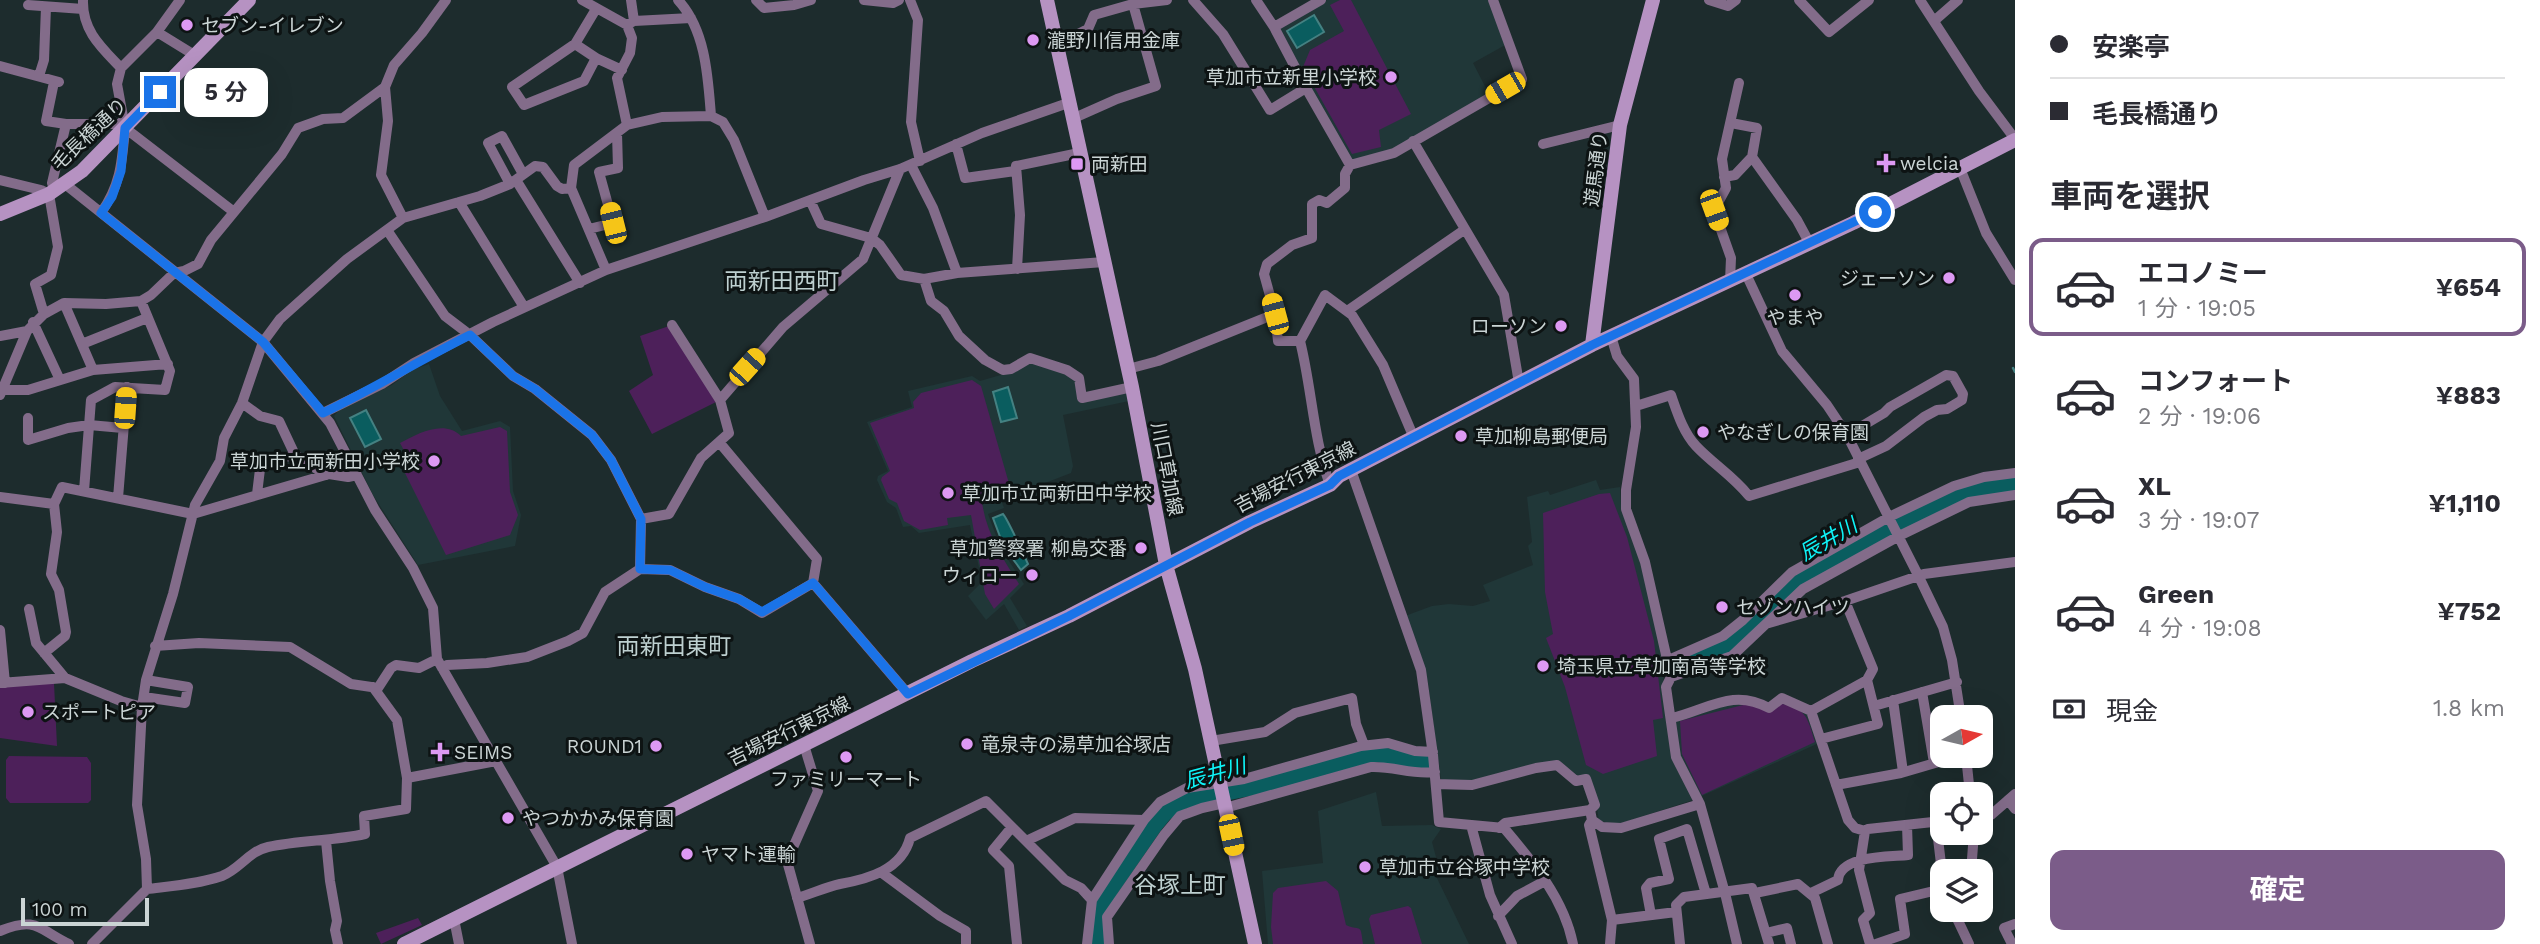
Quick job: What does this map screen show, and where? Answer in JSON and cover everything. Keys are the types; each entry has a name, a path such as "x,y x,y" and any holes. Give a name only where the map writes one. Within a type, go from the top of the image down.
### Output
{"main road":[{"name":"毛長橋通り","path":"0,214 56,190 96,158 249,0"},
{"name":"川口草加線","path":"1047,0 1132,387 1166,565 1211,741 1255,944"},
{"name":"遊馬通り","path":"1592,345 1620,125 1653,0"},
{"name":"吉場安行東京線","path":"404,944 1057,622 1250,522 1330,485 1339,476 1592,345 1810,244 2015,140"}],"street":[{"path":"101,213 112,197 121,171 125,126 117,84 121,68 157,32 180,0"},
{"path":"403,218 381,175 388,121 385,87 394,65 446,0"},
{"path":"582,0 596,9 631,23 691,18"},
{"path":"626,125 618,78 630,53 631,0"},
{"path":"678,0 691,18 707,66 711,116"},
{"path":"756,0 764,8 803,1"},
{"path":"864,0 895,1"},
{"path":"910,0 918,20 911,122 916,163 957,273"},
{"path":"1057,46 1088,29 1094,15 1133,4 1167,0"},
{"path":"1192,0 1223,34 1270,110 1306,88"},
{"path":"1256,0 1274,27 1350,165"},
{"path":"1274,27 1321,0"},
{"path":"1300,341 1278,341 1275,314 1264,274 1267,264 1292,245 1312,238 1312,204 1319,200 1327,203 1345,188 1345,174 1350,165 1394,153 1522,79 1493,0"},
{"path":"1709,0 1728,6 1735,0"},
{"path":"1799,0 1829,32 1868,0"},
{"path":"1920,0 1979,91 2015,140"},
{"path":"1934,21 1958,0"},
{"path":"28,5 46,7 83,4 93,38 121,68"},
{"path":"1072,119 1116,99 1156,86 1133,4"},
{"path":"39,76 44,60 46,7"},
{"path":"596,9 575,44 512,87 524,105 584,81 596,58"},
{"path":"157,32 196,56"},
{"path":"575,44 622,70"},
{"path":"1,68 57,82 46,121 125,126 234,212"},
{"path":"1730,281 1731,258 1714,210 1726,188 1721,159 1740,83"},
{"path":"1,393 30,327 44,314 64,303 141,301 174,272 184,271 198,264 211,240 282,154 298,128 323,119 343,118 385,87"},
{"path":"323,413 524,307 606,270 900,169 956,144 1068,103"},
{"path":"606,270 570,188 574,165 626,125 662,117 711,116 723,122 734,140 765,217"},
{"path":"1724,177 1735,175 1752,157 1757,128 1731,123"},
{"path":"44,314 35,284 51,275 58,247 56,190 52,183 66,124"},
{"path":"1542,144 1620,125"},
{"path":"589,229 613,223 599,172 618,168 617,133"},
{"path":"1413,141 1504,295 1519,383"},
{"path":"956,144 965,178 1015,171"},
{"path":"1017,269 1020,215 1016,166 1079,153"},
{"path":"1752,157 1797,220 1810,244"},
{"path":"147,889 146,859 136,805 146,680 173,594 195,505 220,460 224,438 242,403 263,342 280,319 347,259 403,218 459,202 517,180 535,166 543,167 557,186 562,189 570,188"},
{"path":"1959,168 1986,233 2015,280"},
{"path":"720,400 783,327 863,259 900,169"},
{"path":"0,180 41,190 56,190 101,213 263,342 323,413 375,510 414,568 433,608 439,664 557,867 572,944"},
{"path":"517,180 580,283"},
{"path":"810,200 821,224 872,238 880,244 901,275 924,279 957,273 1104,262"},
{"path":"459,202 524,307"},
{"path":"387,230 445,316 470,335 513,376 535,389 592,435 615,468 641,519 640,569"},
{"path":"1347,311 1464,230"},
{"path":"1746,274 1782,351 1827,405 1847,435 1919,576 1943,627 1959,705"},
{"path":"924,279 931,301 944,312 959,337 994,366 1003,370 1012,369 1030,358 1067,370 1079,378 1082,398 1132,387"},
{"path":"1330,485 1320,458 1307,367 1300,341 1325,295 1352,315 1383,365 1414,438"},
{"path":"84,491 91,400 115,387 165,390 170,371 141,301"},
{"path":"64,303 93,370"},
{"path":"1128,369 1275,314"},
{"path":"82,344 148,318"},
{"path":"641,519 668,514 701,458 729,433 720,400 673,325"},
{"path":"0,336 30,327"},
{"path":"30,327 60,380"},
{"path":"1611,336 1617,356 1634,379 1636,427 1626,490 1626,509 1645,562 1671,677 1666,687 1676,757 1700,804 1737,944"},
{"path":"1,393 28,390 93,370 167,364"},
{"path":"1636,406 1671,395 1682,426 1695,445 1737,480 1749,496 1859,461 1886,446 1924,416 1947,409 1962,400 1963,394 1953,376 1946,375 1847,435"},
{"path":"118,498 127,387"},
{"path":"242,403 260,416 279,421 295,455 326,475"},
{"path":"28,418 28,440 68,428 89,425 123,428"},
{"path":"719,442 817,559 813,583"},
{"path":"257,494 261,461 295,455"},
{"path":"1351,470 1421,670 1433,752 1439,822 1504,828 1530,857 1563,910 1573,944"},
{"path":"1666,661 1723,636 1792,572 1927,497 1969,481 2015,473"},
{"path":"44,653 65,636 66,632 59,590 51,574 57,532 54,504 62,487 193,514 326,475 357,475"},
{"path":"1671,677 1732,656 1803,589 1898,535 1969,502 2015,495"},
{"path":"0,497 54,504"},
{"path":"1768,623 1934,572 2015,562"},
{"path":"155,646 199,643 290,647 352,684 378,688 396,665 419,668 439,664 487,663 527,657 568,641 583,633 606,592 640,569 670,570 705,587 739,599 762,612 813,583"},
{"path":"813,583 908,694"},
{"path":"1811,711 1867,680 1872,669 1845,601"},
{"path":"29,609 36,643 65,678"},
{"path":"0,631 2,683 65,678 121,701 185,703 188,687 146,680"},
{"path":"1821,739 1878,724 1867,680"},
{"path":"1874,706 1956,682"},
{"path":"92,944 147,889 221,876 234,870 255,851 268,847 365,834 364,816 406,809 407,778 397,720 373,687"},
{"path":"1922,692 1930,739"},
{"path":"1211,741 1265,732 1295,713 1352,698 1356,723 1364,746"},
{"path":"1672,718 1733,698 1755,701 1769,708 1782,698 1811,711 1848,820 1855,828 1865,831 1930,823"},
{"path":"1893,700 1903,772"},
{"path":"1083,944 1092,901 1144,820 1160,802 1188,788 1244,779 1364,746 1388,743 1415,751 1433,752"},
{"path":"804,745 818,790 787,861 810,944"},
{"path":"407,778 496,761"},
{"path":"1836,785 1930,764"},
{"path":"1436,784 1472,785 1557,765 1576,781 1586,779 1595,805 1589,825 1612,920 1609,944"},
{"path":"1108,944 1107,917 1180,816 1202,807 1224,806 1371,767 1388,767 1413,774 1435,772"},
{"path":"1993,812 2012,797 2015,809"},
{"path":"797,898 882,873 908,847 910,838 986,801 1065,880 1081,888 1092,901"},
{"path":"1591,815 1602,827 1621,828 1700,804"},
{"path":"1499,828 1505,822 1591,815"},
{"path":"1026,841 1075,818 1144,820"},
{"path":"1471,825 1498,916 1513,944"},
{"path":"1811,893 1838,880 1845,865 1860,860 1909,855 1907,825"},
{"path":"1012,827 993,850 1009,866 1017,944"},
{"path":"1651,915 1646,888 1650,883 1669,879 1659,839 1687,829 1706,894"},
{"path":"1865,831 1858,870 1870,913 1863,920 1870,944"},
{"path":"326,841 338,921 335,930 338,944"},
{"path":"882,873 965,931 966,944"},
{"path":"1498,916 1517,896 1545,881"},
{"path":"1755,893 1798,884 1811,893 1815,898 1828,944"},
{"path":"1680,944 1675,905 1684,897 1752,888 1769,944"},
{"path":"1876,944 1905,934 1900,899 1930,892"},
{"path":"1612,920 1676,912"},
{"path":"454,919 459,944"},
{"path":"1958,922 1969,944"},
{"path":"0,931 33,924 69,944"},
{"path":"2012,944 2004,928 2015,924"},
{"path":"1766,933 1787,928 1791,944"}],"shaded area":[{"name":"草加市立新里小学校","path":"1327,0 1491,0 1507,44 1473,63 1489,94 1387,152 1354,162 1349,160 1278,32 1280,28"},
{"path":"1340,0 1351,0 1411,114 1379,130 1381,147 1352,154 1303,67 1310,50 1344,31 1330,5"},
{"path":"672,325 720,400 652,434 629,391 653,375 640,336"},
{"name":"草加市立両新田中学校","path":"1031,361 1074,376 1080,401 1127,392 1129,401 1063,415 1073,466 1071,473 1000,497 1004,508 988,514 1001,549 1024,584 1010,598 1027,626 1019,630 1004,604 986,620 968,596 982,582 970,525 919,533 911,526 903,527 896,508 887,502 877,480 878,476 888,471 867,422 912,407 908,391 972,376 980,381 1011,372"},
{"name":"草加市立両新田小学校","path":"429,364 440,396 462,431 500,421 510,427 513,491 521,515 515,546 418,565 373,495 334,416 340,409 392,385 412,370"},
{"path":"972,380 981,386 1010,487 994,491 994,500 982,502 991,535 1019,584 994,609 985,594 971,515 947,518 948,525 920,530 904,521 897,503 889,499 881,480 890,471 870,423 914,408 913,402 921,393"},
{"path":"500,427 507,431 510,492 518,515 510,535 446,555 400,463 408,458 400,443 422,432 439,428 454,431 461,436"},
{"name":"埼玉県立草加南高等学校","path":"1596,480 1600,490 1620,487 1621,505 1641,559 1659,639 1668,721 1732,703 1781,702 1807,713 1819,743 1693,800 1619,824 1599,821 1597,808 1578,776 1559,761 1535,764 1470,781 1441,780 1428,683 1419,649 1405,616 1432,606 1473,606 1490,601 1483,585 1533,565 1528,546 1532,542 1527,497 1548,491 1550,495"},
{"path":"1610,493 1627,537 1654,641 1663,718 1653,720 1657,756 1603,774 1586,765 1565,687 1546,638 1553,634 1545,592 1543,513 1599,494"},
{"name":"スポートピア","path":"54,683 57,746 0,738 0,687"},
{"path":"1747,704 1793,707 1807,719 1815,742 1702,795 1682,754 1680,721"},
{"path":"9,756 87,757 91,763 91,800 88,803 10,803 6,798 6,760"},
{"name":"草加市立谷塚中学校","path":"1376,792 1382,826 1432,825 1441,829 1432,842 1437,861 1436,876 1469,944 1268,944 1262,871 1323,863 1318,811"},
{"path":"1326,881 1338,891 1346,925 1359,929 1363,944 1273,944 1273,893 1278,888"},
{"path":"1408,906 1411,908 1422,944 1375,944 1369,919 1371,915"},
{"path":"418,918 422,925 381,944 376,933"}],"water":[{"path":"1314,15 1324,32 1297,48 1287,31"},
{"path":"1008,387 1017,418 1001,422 993,392"},
{"path":"366,410 381,439 365,447 350,418"},
{"path":"1003,514 1028,564 1021,570 1004,547 993,518"}],"waterway":[{"path":"2013,368 2015,372"},
{"name":"辰井川","path":"1680,665 1721,649 1746,631 1782,592 1819,567 1947,499 1972,489 2015,483"},
{"name":"辰井川","path":"1098,944 1099,915 1111,889 1155,825 1165,813 1183,801 1255,787 1376,754 1424,763"}],"place":[{"name":"セブン-イレブン","path":"187,25"},
{"name":"瀧野川信用金庫","path":"1033,40"},
{"name":"草加市立新里小学校","path":"1391,77"},
{"name":"welcia","path":"1886,163"},
{"name":"両新田","path":"1077,164"},
{"name":"ジェーソン","path":"1949,278"},
{"name":"やまや","path":"1795,295"},
{"name":"ローソン","path":"1561,326"},
{"name":"やなぎしの保育園","path":"1703,432"},
{"name":"草加柳島郵便局","path":"1461,436"},
{"name":"草加市立両新田小学校","path":"434,461"},
{"name":"草加市立両新田中学校","path":"948,493"},
{"name":"草加警察署 柳島交番","path":"1141,548"},
{"name":"ウィロー","path":"1032,575"},
{"name":"セゾンハイツ","path":"1722,607"},
{"name":"埼玉県立草加南高等学校","path":"1543,666"},
{"name":"スポートピア","path":"28,712"},
{"name":"竜泉寺の湯草加谷塚店","path":"967,744"},
{"name":"ROUND1","path":"656,746"},
{"name":"SEIMS","path":"440,752"},
{"name":"ファミリーマート","path":"846,757"},
{"name":"やつかかみ保育園","path":"508,818"},
{"name":"ヤマト運輸","path":"687,854"},
{"name":"草加市立谷塚中学校","path":"1365,867"}],"district":[{"name":"両新田西町","path":"782,281"},
{"name":"両新田東町","path":"674,646"},
{"name":"谷塚上町","path":"1180,885"}],"route":[{"path":"160,92 125,128 123,158 116,190 101,213 263,342 323,413 470,335 513,376 535,389 592,435 611,460 641,519 640,569 670,570 705,587 739,599 762,612 813,583 908,694 1069,616 1250,522 1330,485 1339,476 1592,345 1875,212"}]}
